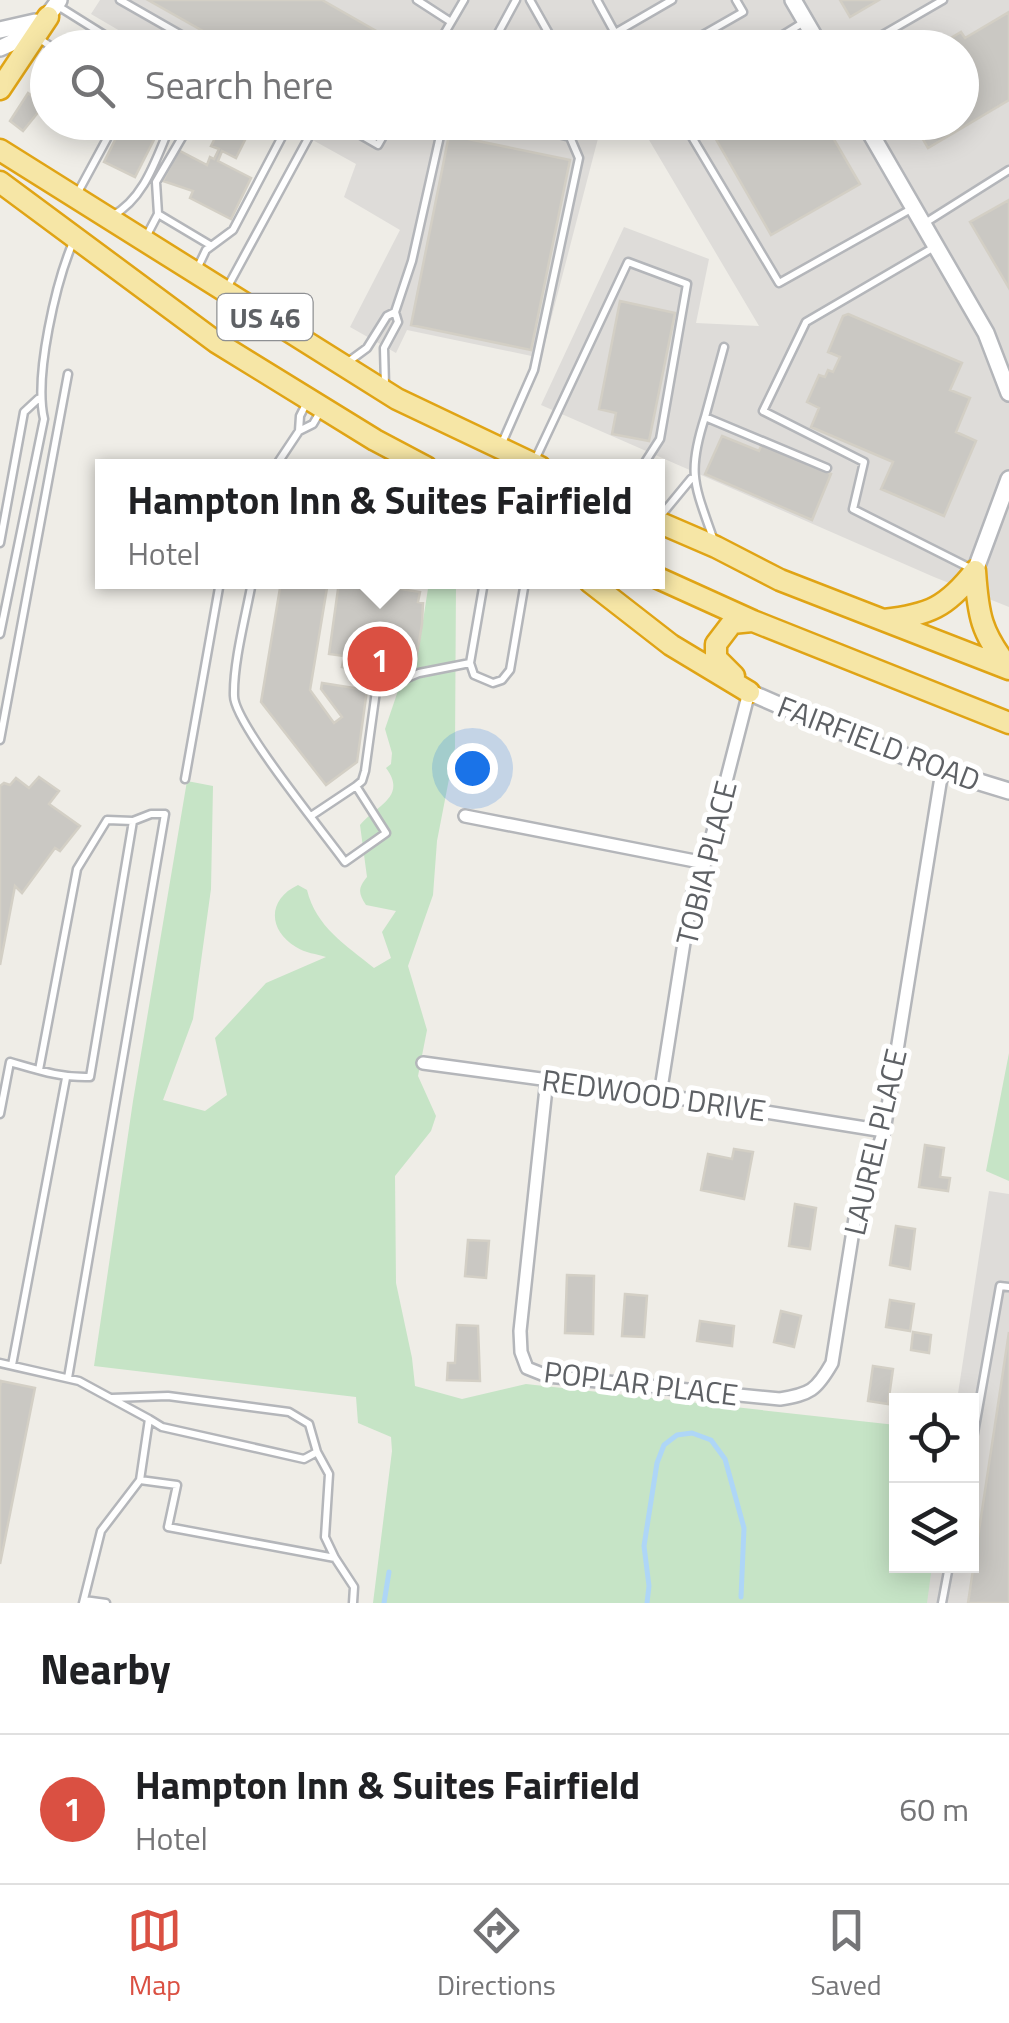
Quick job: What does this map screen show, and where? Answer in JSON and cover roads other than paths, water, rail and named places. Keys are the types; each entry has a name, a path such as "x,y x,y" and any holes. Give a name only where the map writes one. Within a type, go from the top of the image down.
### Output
{"highway":[{"path":"0,89 30,57"},
{"path":"0,136 7,155"},
{"name":"US 46","path":"7,155 385,392 524,459"},
{"name":"US 46","path":"0,182 216,342 414,459"},
{"path":"665,524 780,580 1009,669"},
{"path":"881,620 933,611 958,593 975,571"},
{"path":"975,571 977,606 988,642 1009,669"},
{"path":"665,581 753,621 1009,723"},
{"path":"599,589 670,645 749,692"},
{"path":"749,692 716,658 716,644 732,623 753,621"}],"street":[{"path":"793,0 810,30"},
{"path":"0,30 15,28 54,7"},
{"path":"0,48 19,40 54,7"},
{"path":"875,140 996,352 1009,393"},
{"path":"975,571 1009,479"},
{"name":"FAIRFIELD ROAD","path":"749,692 942,771 1009,791"},
{"name":"TOBIA PLACE","path":"660,1095 692,898 705,863 749,692"},
{"name":"LAUREL PLACE","path":"756,1397 780,1400 806,1394 820,1384 832,1363 856,1212 884,1130 942,771"},
{"path":"465,816 705,863"},
{"name":"REDWOOD DRIVE","path":"423,1063 884,1130"},
{"name":"POPLAR PLACE","path":"547,1080 520,1330 521,1352 527,1368 546,1376 756,1397"}],"lane":[{"path":"120,0 172,30"},
{"path":"417,0 452,22"},
{"path":"447,30 464,0"},
{"path":"500,30 516,0"},
{"path":"530,0 548,30"},
{"path":"596,0 613,30"},
{"path":"620,30 672,0"},
{"path":"712,30 743,12 736,0"},
{"path":"891,30 942,0"},
{"path":"54,7 95,30"},
{"path":"792,30 805,22"},
{"path":"74,199 106,140"},
{"path":"106,219 126,208 139,194 164,140"},
{"path":"143,242 158,214 156,182 181,140"},
{"path":"195,274 210,246 233,230 279,140"},
{"path":"224,292 308,140"},
{"path":"385,392 384,348 398,322 395,312 412,261 439,140"},
{"path":"500,448 534,370 579,158 571,140"},
{"path":"694,140 779,284 914,207"},
{"path":"924,224 1009,170"},
{"path":"158,214 210,246"},
{"path":"0,634 44,419 39,398 52,305 76,238"},
{"path":"937,246 806,322 762,411 864,462 853,509 975,571"},
{"path":"540,459 628,262 687,284 660,439 647,459"},
{"path":"343,365 367,348 387,316 395,312"},
{"path":"716,547 692,478 694,450 724,347"},
{"path":"0,740 68,374"},
{"path":"0,543 24,412 39,398"},
{"path":"299,431 300,416 315,403"},
{"path":"280,459 299,431 313,424 315,403"},
{"path":"705,417 827,468"},
{"path":"665,512 692,478"},
{"path":"185,779 219,589"},
{"path":"251,589 233,699 244,722 345,862 386,833 356,786"},
{"path":"483,589 470,663 474,676 492,683 502,680 510,670 525,589"},
{"path":"311,816 362,781 376,691 419,673 470,663"},
{"path":"39,1070 77,869 106,820 132,821 165,814 68,1378"},
{"path":"0,1114 3,1079 10,1062 66,1078 90,1076 132,821"},
{"path":"12,1366 66,1078"},
{"path":"979,1404 1000,1286 1009,1287"},
{"path":"0,1362 68,1378 162,1427 304,1458 318,1452"},
{"path":"112,1398 168,1396 289,1412 309,1424 329,1474 325,1538 354,1587 352,1603"},
{"path":"106,1603 83,1601 101,1532 140,1480 149,1419"},
{"path":"140,1480 177,1484 168,1527 334,1558"},
{"path":"942,1603 948,1573"}],"waterway":[{"path":"647,1603 644,1546 657,1463 664,1445 677,1435 692,1433 711,1440 725,1459 744,1528 741,1597"},
{"path":"384,1603 389,1572"}],"place":[{"name":"Hampton Inn & Suites Fairfield","path":"380,659"}]}
